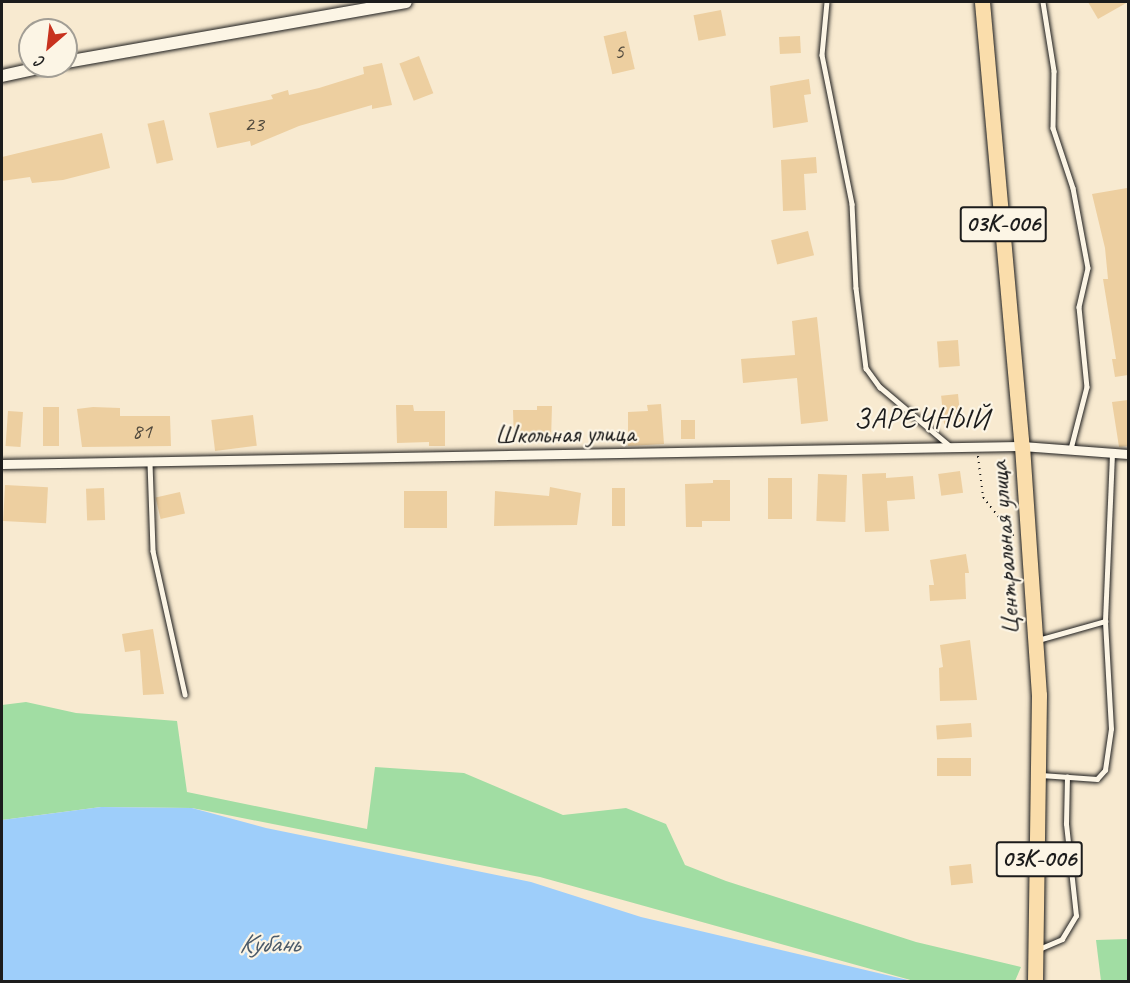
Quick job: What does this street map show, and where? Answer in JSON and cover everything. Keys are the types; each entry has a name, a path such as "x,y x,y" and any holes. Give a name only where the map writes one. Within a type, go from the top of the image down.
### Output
{"main road":[{"name":"Центральная улица","path":"982,2 1022,446 1036,641 1040,775 1036,949"},
{"name":"03К-006","path":"1035,981 1036,949"}],"street":[{"path":"78,60 406,2"},
{"path":"2,76 18,72"},
{"name":"Школьная улица","path":"2,464 1022,446 1128,454"}],"lane":[{"path":"827,2 822,55 852,204 856,288 866,368 879,387 952,448"},
{"path":"1043,2 1054,71 1053,128 1073,188 1088,268 1079,307 1087,387 1070,450"},
{"path":"1040,775 1097,780 1105,770 1111,729 1105,621 1112,453"},
{"path":"150,463 153,551 184,694"},
{"path":"1036,641 1105,621"},
{"path":"1036,949 1062,939 1076,916 1066,824 1067,777"}],"path":[{"path":"977,447 983,497 1017,542"}],"green space":[{"path":"26,702 76,713 177,721 187,792 367,829 375,767 464,773 563,815 626,808 666,824 685,865 726,881 916,942 1021,967 1015,981 914,981 540,877 192,808 101,807 2,820 2,705"},
{"path":"1128,939 1128,981 1101,981 1096,940"}],"water":[{"name":"Кубань","path":"101,807 192,808 266,828 531,882 641,917 912,981 2,981 2,820"}],"building":[{"path":"1088,2 1128,2 1098,19"},
{"path":"721,10 726,36 698,41 694,15"},
{"path":"626,31 635,69 612,74 604,36"},
{"path":"800,36 801,53 780,54 779,37"},
{"path":"419,56 433,93 414,101 399,64"},
{"path":"382,63 392,105 372,109 372,105 299,126 251,146 250,141 217,148 209,113 273,99 271,95 288,90 289,95 319,88 364,74 363,67"},
{"path":"809,79 811,94 804,95 808,122 773,128 770,86"},
{"path":"164,120 173,160 157,164 147,124"},
{"path":"102,133 110,168 63,180 32,183 30,177 2,181 2,157"},
{"path":"816,157 817,173 804,174 806,210 783,211 781,160"},
{"path":"1127,188 1128,375 1115,377 1112,359 1116,359 1103,279 1108,279 1105,248 1092,194"},
{"path":"808,231 814,255 777,264 771,240"},
{"path":"817,317 828,421 801,424 797,378 743,383 741,359 795,355 792,321"},
{"path":"958,340 960,366 939,367 937,341"},
{"path":"958,394 961,423 944,425 941,396"},
{"path":"1128,400 1128,446 1119,447 1112,402"},
{"path":"661,404 664,444 628,446 628,412 648,411 647,405"},
{"path":"396,405 413,405 414,411 445,411 445,446 429,446 429,442 397,443"},
{"path":"537,406 552,406 551,440 514,442 513,410 537,410"},
{"path":"43,407 59,407 59,446 43,446"},
{"path":"120,408 120,416 170,416 171,446 82,447 77,409"},
{"path":"8,411 23,412 21,447 6,446"},
{"path":"253,415 257,446 215,451 211,420"},
{"path":"681,420 695,420 695,439 681,439"},
{"path":"960,471 963,493 941,496 938,474"},
{"path":"886,473 886,478 913,476 915,499 887,501 889,531 865,532 862,474"},
{"path":"818,474 847,475 845,522 816,521"},
{"path":"768,478 792,478 792,519 768,519"},
{"path":"713,480 730,480 730,521 702,521 702,527 686,527 685,484 713,483"},
{"path":"5,485 48,487 46,523 3,521"},
{"path":"550,487 581,493 577,525 494,526 495,491 549,496"},
{"path":"104,488 105,520 87,521 86,489"},
{"path":"612,488 625,488 625,526 612,526"},
{"path":"404,491 447,491 447,528 404,528"},
{"path":"180,492 185,513 161,519 156,498"},
{"path":"966,554 969,573 965,573 966,599 930,601 929,585 934,585 930,560"},
{"path":"153,629 164,694 143,695 140,650 125,652 122,634"},
{"path":"970,640 977,700 940,701 939,668 943,667 940,645"},
{"path":"971,723 972,737 937,739 936,725"},
{"path":"937,758 971,758 971,776 937,776"},
{"path":"971,864 973,883 951,885 949,866"}],"district":[{"name":"ЗАРЕЧНЫЙ","path":"922,419"}]}
